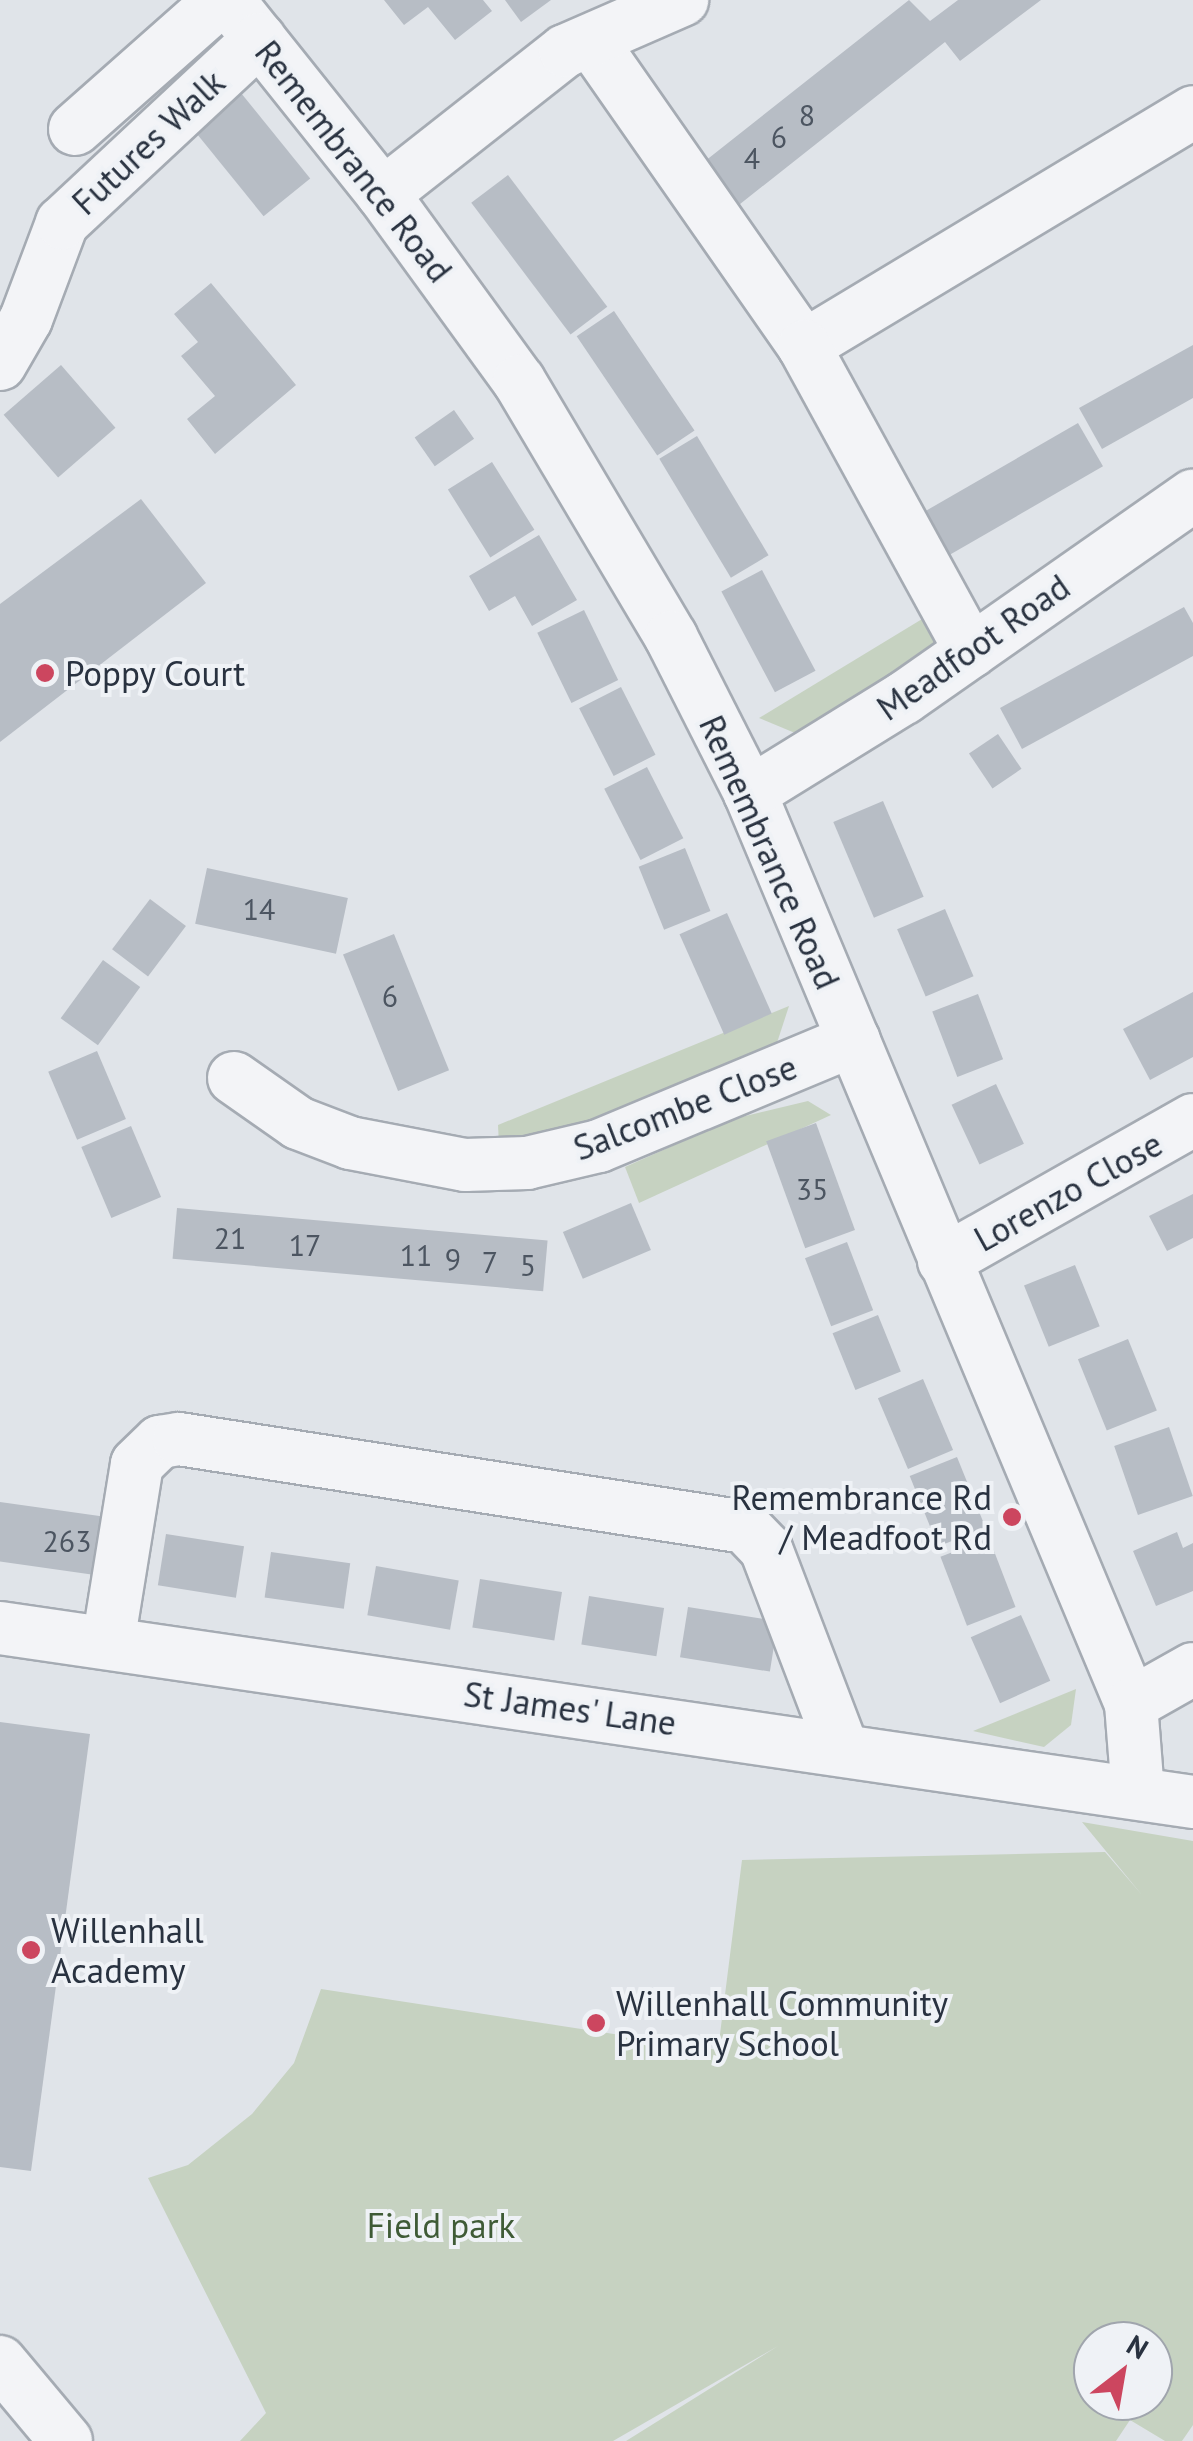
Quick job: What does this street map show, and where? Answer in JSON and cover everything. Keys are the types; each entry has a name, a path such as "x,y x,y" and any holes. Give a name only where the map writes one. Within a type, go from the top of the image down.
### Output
{"street":[{"path":"76,128 220,0"},
{"path":"383,194 565,52 682,0"},
{"name":"Remembrance Road","path":"244,19 383,194 519,381 602,513 750,792 1131,1704 1138,1792"},
{"name":"Futures Walk","path":"0,364 26,319 62,223 244,19"},
{"path":"592,42 804,346 971,651"},
{"path":"804,346 1193,112"},
{"name":"Meadfoot Road","path":"750,792 971,651 1193,496"},
{"name":"Salcombe Close","path":"234,1078 298,1123 350,1143 465,1165 527,1164 599,1146 854,1040"},
{"name":"Lorenzo Close","path":"944,1260 1193,1120"},
{"path":"108,1643 138,1464 160,1442 178,1439 745,1527 766,1549 842,1748"},
{"name":"St James' Lane","path":"0,1628 1193,1802"},
{"path":"1131,1704 1193,1670"},
{"path":"0,2362 66,2441"}],"green space":[{"path":"932,613 950,642 795,733 759,718"},
{"path":"789,1006 774,1052 577,1135 499,1145 498,1125"},
{"path":"808,1101 831,1115 639,1203 625,1167 733,1119"},
{"path":"1076,1689 1071,1725 1044,1747 973,1731"},
{"name":"Field park","path":"1082,1822 1193,1841 1193,2425 1182,2441 1165,2441 1132,2421 1173,2421 1173,2321 1073,2321 1073,2421 1129,2421 1116,2441 626,2441 778,2346 613,2441 240,2441 266,2413 148,2178 188,2165 252,2114 294,2063 321,1989 718,2050 742,1860 1105,1852 1142,1895"}],"building":[{"path":"384,0 483,0 492,11 455,40 428,7 404,25"},
{"path":"505,0 551,0 521,22"},
{"path":"909,0 930,21 958,0 1041,0 960,61 945,42 730,212 695,169"},
{"path":"241,93 310,178 264,216 194,131"},
{"path":"508,175 607,307 571,334 471,203"},
{"path":"211,283 296,385 215,454 187,419 215,396 181,356 198,342 174,314"},
{"path":"614,311 695,430 657,456 577,336"},
{"path":"1193,345 1193,398 1102,449 1079,408"},
{"path":"61,365 115,428 58,478 4,415"},
{"path":"454,410 474,439 435,466 415,438"},
{"path":"1078,423 1103,466 928,567 903,524"},
{"path":"697,436 769,555 731,578 659,459"},
{"path":"492,462 534,530 490,557 448,490"},
{"name":"Poppy Court","path":"141,499 206,583 0,742 0,604"},
{"path":"539,535 577,600 532,626 515,596 489,611 469,576"},
{"path":"762,570 816,671 775,692 721,592"},
{"path":"1184,607 1193,623 1193,656 1022,749 1000,708"},
{"path":"584,610 618,680 571,703 537,633"},
{"path":"621,687 656,755 614,776 579,708"},
{"path":"998,734 1021,769 992,788 969,754"},
{"path":"647,767 683,838 641,860 604,789"},
{"path":"883,801 924,897 874,918 833,822"},
{"path":"685,848 710,911 664,930 639,867"},
{"path":"207,868 348,898 336,954 195,924"},
{"path":"150,899 186,926 148,976 112,949"},
{"path":"945,909 974,976 926,997 897,929"},
{"path":"727,913 772,1013 724,1035 679,934"},
{"path":"394,934 449,1070 398,1091 343,955"},
{"path":"103,960 140,987 98,1045 61,1018"},
{"path":"1193,992 1193,1057 1150,1080 1123,1029"},
{"path":"978,994 1003,1059 957,1077 932,1012"},
{"path":"97,1051 126,1119 77,1140 48,1072"},
{"path":"996,1084 1024,1144 979,1165 952,1105"},
{"path":"816,1123 855,1230 805,1248 766,1141"},
{"path":"131,1126 161,1197 111,1218 81,1147"},
{"path":"1193,1194 1193,1238 1167,1251 1149,1216"},
{"path":"631,1203 651,1250 583,1279 563,1232"},
{"path":"177,1208 548,1240 543,1291 173,1259"},
{"path":"847,1242 873,1310 831,1326 805,1258"},
{"path":"1075,1265 1100,1326 1049,1347 1024,1286"},
{"path":"878,1315 901,1372 855,1390 833,1333"},
{"path":"1128,1339 1157,1410 1107,1431 1078,1359"},
{"path":"923,1379 953,1450 908,1469 878,1398"},
{"path":"1169,1427 1193,1496 1138,1515 1114,1446"},
{"path":"957,1457 985,1527 938,1547 910,1476"},
{"path":"0,1502 121,1519 113,1577 0,1562"},
{"path":"1177,1532 1183,1548 1193,1543 1193,1591 1156,1606 1133,1551"},
{"path":"166,1534 244,1546 236,1598 158,1585"},
{"path":"989,1538 1016,1607 967,1626 940,1557"},
{"path":"271,1552 350,1563 344,1609 265,1598"},
{"path":"376,1566 459,1581 450,1630 367,1615"},
{"path":"480,1579 562,1592 554,1640 472,1627"},
{"path":"589,1596 664,1608 656,1656 581,1644"},
{"path":"688,1607 778,1621 770,1672 680,1657"},
{"path":"1021,1615 1050,1681 1000,1703 971,1637"},
{"name":"Willenhall Academy","path":"0,1722 90,1734 31,2171 0,2167"}],"place":[{"name":"Poppy Court","path":"45,673"},
{"name":"Remembrance Rd / Meadfoot Rd","path":"1012,1517"},
{"name":"Willenhall Academy","path":"31,1950"},
{"name":"Willenhall Community Primary School","path":"596,2023"}]}
